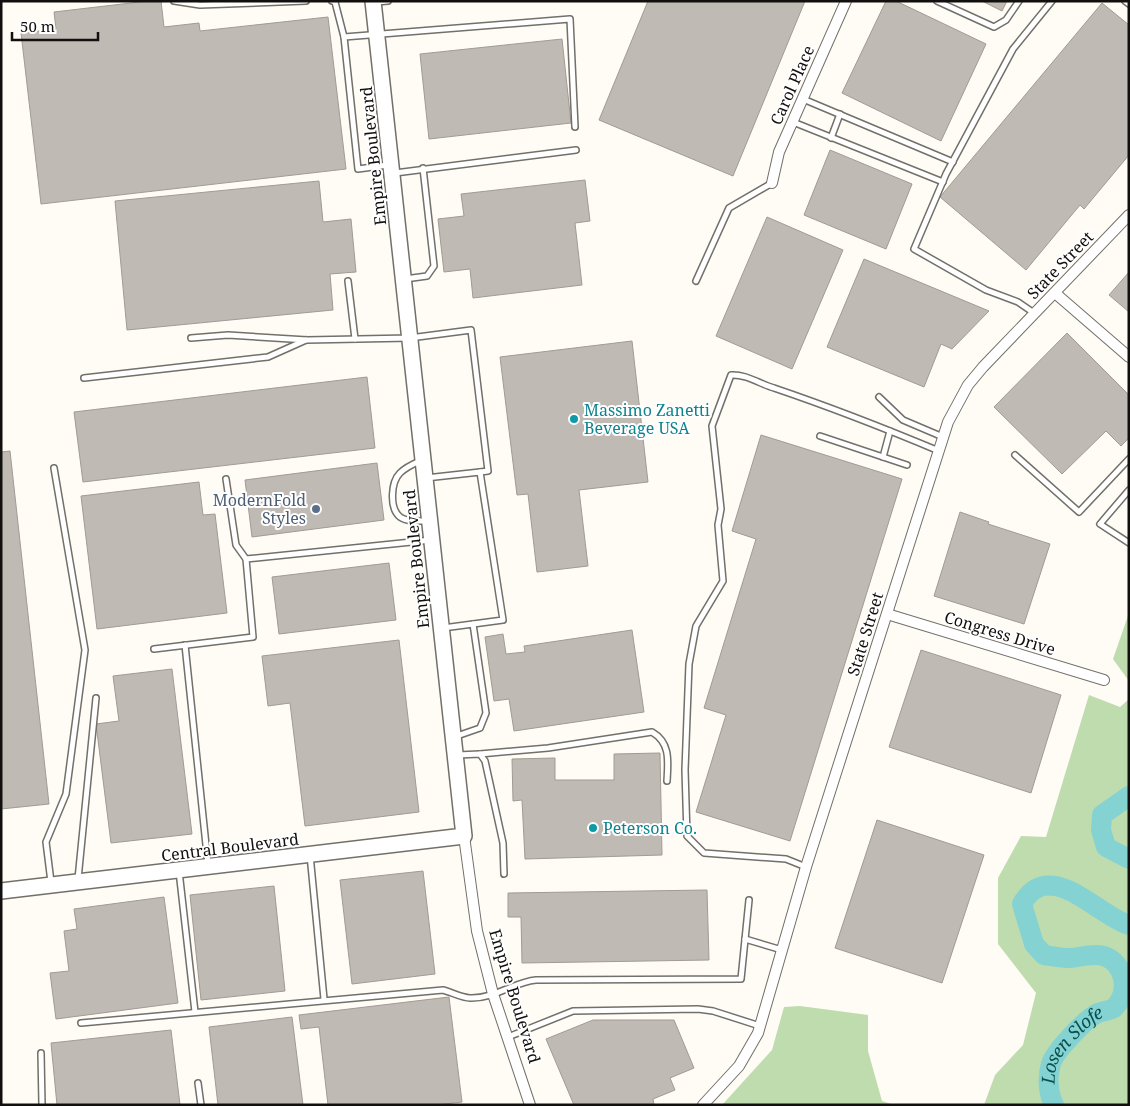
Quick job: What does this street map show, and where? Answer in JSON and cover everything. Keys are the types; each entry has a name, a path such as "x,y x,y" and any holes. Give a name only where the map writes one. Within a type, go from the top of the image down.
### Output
{"street":[{"name":"Carol Place","path":"772,183 779,152 846,1"},
{"name":"Empire Boulevard","path":"378,2 378,36 403,279 464,836 477,931 492,994 508,1037 528,1104"},
{"name":"State Street","path":"703,1105 739,1066 749,1052 760,1026 806,867 943,437 956,404 968,384 1129,215"},
{"path":"1055,293 1129,357"},
{"name":"Congress Drive","path":"887,614 1104,680"},
{"name":"Central Boulevard","path":"1,891 464,836"}],"lane":[{"path":"174,1 200,5 306,1"},
{"path":"332,1 338,10 344,37 358,169 392,170 422,168 576,150"},
{"path":"937,1 994,27 1006,20 1019,1"},
{"path":"1035,314 1018,302 986,290 914,249 942,182 1014,49 1052,1"},
{"path":"1125,1 1129,4"},
{"path":"344,37 378,36 570,19 575,127"},
{"path":"803,98 953,162"},
{"path":"831,138 840,114"},
{"path":"792,122 942,182"},
{"path":"403,279 427,276 434,266 422,168"},
{"path":"696,280 729,208 772,183"},
{"path":"348,281 355,339"},
{"path":"191,338 228,335 307,340 410,338 471,330 488,471 425,478"},
{"path":"84,378 268,357 307,340"},
{"path":"806,867 786,859 704,853 687,836 685,770 689,664 696,626 723,581 718,525 721,509 712,426 731,375 740,374 939,451"},
{"path":"879,397 903,420 943,437"},
{"path":"883,457 890,431"},
{"path":"820,436 908,465"},
{"path":"1015,455 1079,512 1129,459"},
{"path":"423,460 406,467 398,474 394,484 394,506 399,516 406,519 429,521"},
{"path":"51,885 46,842 66,794 85,650 54,468"},
{"path":"440,628 503,620 480,472"},
{"path":"154,649 253,637 246,559 236,545 226,479"},
{"path":"1129,490 1100,524 1129,543"},
{"path":"246,559 431,540"},
{"path":"453,737 480,728 486,713 473,624"},
{"path":"185,645 208,867"},
{"path":"78,882 96,698"},
{"path":"456,755 548,748 652,732 661,739 667,748 667,781"},
{"path":"480,754 490,775 503,843 504,874"},
{"path":"310,855 324,999"},
{"path":"179,870 196,1012"},
{"path":"81,1023 324,999 443,990 470,998 492,994 523,981 536,980 741,979 750,900"},
{"path":"745,939 782,950"},
{"path":"508,1037 573,1012 698,1009 713,1011 760,1026"},
{"path":"42,1053 42,1105"},
{"path":"198,1083 200,1105"}],"green space":[{"path":"1129,613 1129,681 1113,659"},
{"path":"1089,695 1120,707 1129,699 1129,1105 984,1105 995,1075 1023,1045 1036,993 998,944 998,878 1021,836 1046,837"},
{"path":"800,1006 868,1015 868,1051 882,1101 894,1105 722,1105 772,1050 784,1007"}],"building":[{"path":"161,1 164,27 199,23 200,31 328,17 346,169 41,204 21,33 56,29 54,12"},
{"path":"648,1 805,1 733,176 599,120"},
{"path":"886,1 896,1 986,44 941,141 842,93"},
{"path":"982,1 1007,1 1002,11"},
{"path":"1102,3 1129,25 1129,155 1084,209 1080,205 1026,270 940,197"},
{"path":"562,39 571,123 429,139 420,54"},
{"path":"830,150 912,184 886,249 804,215"},
{"path":"585,180 590,221 575,223 582,285 473,298 470,269 444,272 438,219 464,216 461,194"},
{"path":"319,181 323,222 351,219 356,272 330,274 333,310 127,330 115,201"},
{"path":"767,217 843,250 792,369 716,336"},
{"path":"864,259 989,311 952,349 941,344 924,387 827,347"},
{"path":"1129,272 1129,312 1109,295"},
{"path":"1067,333 1129,395 1129,438 1121,446 1106,431 1062,474 994,407"},
{"name":"Massimo Zanetti Beverage USA","path":"632,341 648,482 579,490 588,566 537,572 528,494 517,495 500,357"},
{"path":"367,377 375,448 83,482 74,412"},
{"path":"761,435 902,479 790,841 696,812 726,715 704,708 756,539 732,531"},
{"path":"10,451 49,804 1,809 1,452"},
{"name":"ModernFold Styles","path":"377,463 384,520 252,537 245,480"},
{"path":"199,482 203,515 215,514 227,613 97,629 81,496"},
{"path":"960,512 989,522 988,524 1050,544 1024,624 934,596"},
{"path":"389,563 396,620 279,634 272,577"},
{"path":"632,630 644,712 514,731 509,699 494,701 485,637 503,634 506,654 525,652 524,646"},
{"path":"399,640 419,812 305,826 290,703 268,706 262,656"},
{"path":"921,650 1061,695 1031,793 889,747"},
{"path":"172,669 192,834 111,843 96,724 119,721 113,676"},
{"name":"Peterson Co.","path":"660,753 662,855 525,859 522,800 513,801 512,759 555,758 555,780 614,780 614,754"},
{"path":"877,820 984,855 942,983 835,948"},
{"path":"423,871 435,974 352,984 340,880"},
{"path":"274,886 285,991 201,1000 190,895"},
{"path":"707,890 709,960 522,963 521,917 508,917 508,893"},
{"path":"164,897 178,1003 56,1019 50,973 69,971 64,931 77,929 74,909"},
{"path":"449,997 462,1102 436,1105 328,1105 319,1027 301,1029 299,1015"},
{"path":"292,1017 303,1105 218,1105 209,1027"},
{"path":"593,1020 674,1020 694,1068 670,1078 675,1090 653,1099 654,1105 574,1105 546,1039"},
{"path":"171,1030 180,1105 57,1105 51,1043"}],"waterway":[{"name":"Losen Slofe","path":"1129,796 1102,815 1101,830 1106,847 1129,859"},
{"name":"Losen Slofe","path":"1054,1105 1049,1090 1050,1069 1053,1059 1070,1037 1091,1017 1114,1008 1122,995 1123,979 1117,965 1104,956 1091,955 1070,958 1044,955 1034,944 1022,904 1033,891 1046,886 1059,887 1074,893 1129,925"}],"place":[{"name":"Massimo Zanetti Beverage USA","path":"574,419"},
{"name":"ModernFold Styles","path":"316,509"},
{"name":"Peterson Co.","path":"593,828"}]}
